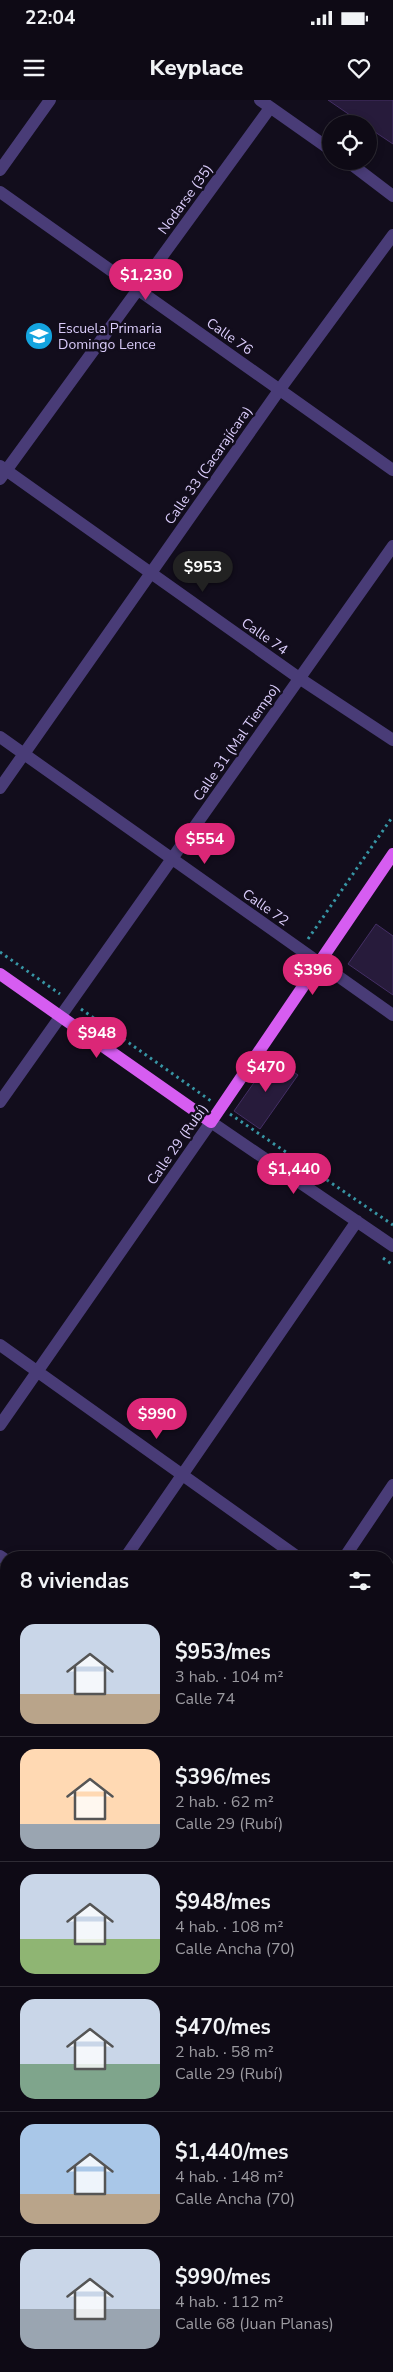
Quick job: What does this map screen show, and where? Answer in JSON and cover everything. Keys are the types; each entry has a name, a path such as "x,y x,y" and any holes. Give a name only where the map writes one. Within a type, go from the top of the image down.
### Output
{"main road":[{"name":"Calle 29 (Rubí)","path":"211,1122 393,854"},
{"path":"0,974 211,1122"}],"street":[{"path":"0,170 50,100"},
{"path":"265,104 322,144"},
{"name":"Nodarse (35)","path":"2,472 138,289 265,104"},
{"path":"359,170 393,196"},
{"name":"Calle 76","path":"0,192 393,470"},
{"name":"Calle 33 (Cacarajícara)","path":"0,788 280,389 393,235"},
{"name":"Calle 74","path":"2,472 299,678 393,740"},
{"name":"Calle 31 (Mal Tiempo)","path":"0,1102 62,1017 393,546"},
{"name":"Calle 72","path":"0,737 393,1015"},
{"path":"211,1122 393,1246"},
{"name":"Calle 29 (Rubí)","path":"0,1425 211,1122"},
{"path":"130,1551 357,1221"},
{"path":"0,1346 289,1551"},
{"path":"349,1551 393,1485"}],"path":[{"path":"301,950 393,816"},
{"path":"0,952 220,1108 393,1225"}],"building":[{"path":"328,100 393,100 393,144 377,133 377,115 350,115"},
{"path":"376,924 393,936 393,995 348,964"},
{"path":"272,1057 298,1075 260,1129 234,1111"}],"place":[{"name":"Escuela Primaria Domingo Lence","path":"39,336"}]}
